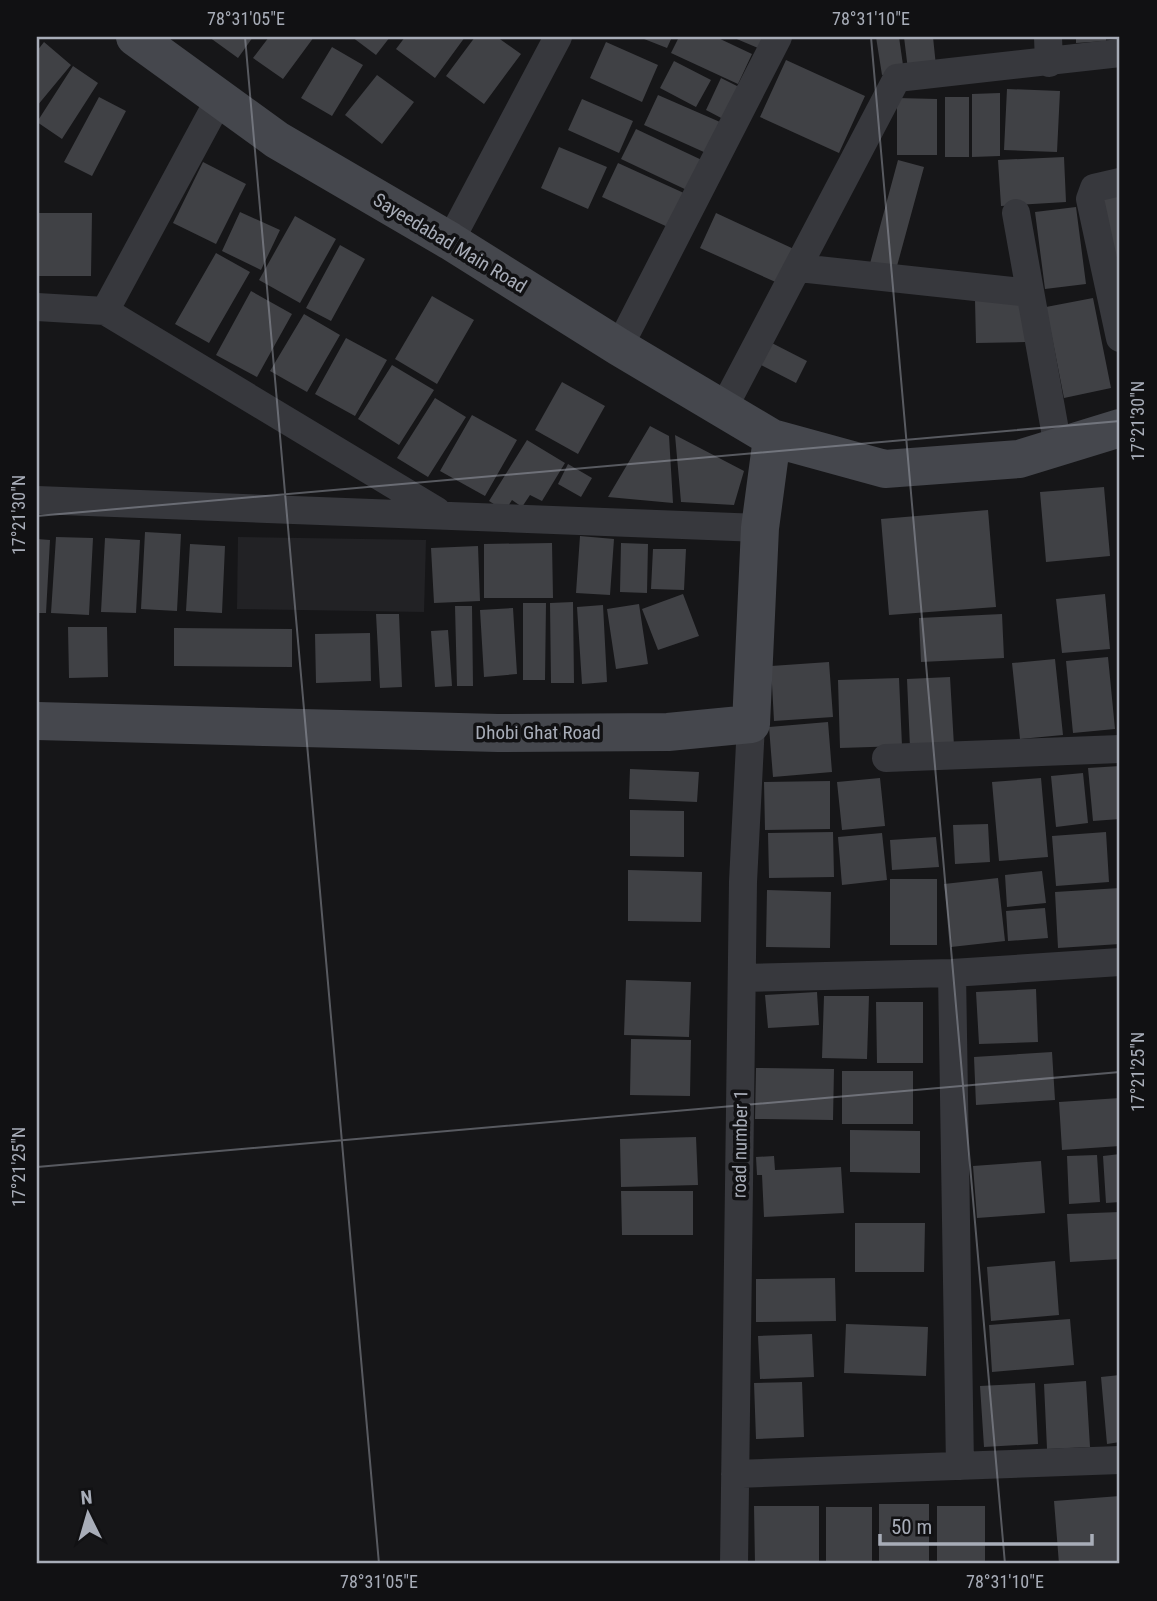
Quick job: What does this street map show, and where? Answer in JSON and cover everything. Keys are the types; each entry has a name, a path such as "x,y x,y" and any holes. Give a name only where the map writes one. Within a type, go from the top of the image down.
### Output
{"main road":[{"name":"Sayeedabad Main Road","path":"135,37 277,140 450,241 619,348 772,438 885,469 1019,459 1120,428"},
{"path":"751,724 760,528 772,438"},
{"name":"Dhobi Ghat Road","path":"37,721 498,733 668,733 751,724"}],"street":[{"path":"450,241 558,37"},
{"path":"619,348 778,37"},
{"path":"723,409 897,78 1049,50 1120,52"},
{"path":"105,311 220,98"},
{"path":"1120,182 1094,188 1090,199 1120,338"},
{"path":"1016,213 1058,447"},
{"path":"799,268 1030,293"},
{"path":"37,307 105,311 440,513"},
{"path":"37,500 440,513 760,528"},
{"name":"road number 1","path":"734,1564 742,978 751,724"},
{"path":"886,758 1120,749"},
{"path":"742,978 952,973 1120,962"},
{"path":"952,973 960,1466"},
{"path":"735,1474 1120,1460"}],"shaded area":[{"path":"238,537 426,540 424,612 237,609"}],"building":[{"path":"209,37 253,37 238,58"},
{"path":"269,37 314,37 283,79 253,58"},
{"path":"352,37 390,37 376,55"},
{"path":"405,37 465,37 435,78 396,49"},
{"path":"475,37 497,37 521,54 484,104 446,76"},
{"path":"639,37 672,37 667,48"},
{"path":"679,37 716,37 752,54 738,84 671,53"},
{"path":"732,37 763,37 758,48"},
{"path":"876,37 899,37 904,72 882,75"},
{"path":"904,37 933,37 936,66 908,70"},
{"path":"1076,37 1106,37 1106,41 1076,43"},
{"path":"44,42 71,65 37,106 37,51"},
{"path":"606,42 658,65 642,102 590,78"},
{"path":"332,47 363,65 332,116 301,98"},
{"path":"786,60 865,96 839,153 760,117"},
{"path":"674,61 711,80 696,107 660,88"},
{"path":"73,66 98,83 62,139 37,122"},
{"path":"377,75 414,102 382,144 345,115"},
{"path":"721,78 741,88 725,120 706,110"},
{"path":"1007,89 1060,91 1057,152 1004,150"},
{"path":"1000,93 1000,156 972,157 972,94"},
{"path":"658,95 720,122 706,153 644,125"},
{"path":"99,97 126,111 92,176 64,162"},
{"path":"945,97 969,97 969,157 945,157"},
{"path":"897,98 937,99 937,155 897,155"},
{"path":"582,99 633,121 619,153 568,130"},
{"path":"636,129 706,162 691,192 621,159"},
{"path":"559,147 607,167 588,209 541,188"},
{"path":"1064,157 1066,202 1001,206 998,160"},
{"path":"898,160 924,167 894,277 868,271"},
{"path":"203,162 246,184 216,244 173,223"},
{"path":"618,163 686,194 670,228 602,197"},
{"path":"1120,192 1120,277 1097,197"},
{"path":"1076,207 1086,284 1045,289 1035,212"},
{"path":"240,212 280,230 261,270 222,251"},
{"path":"37,213 92,213 91,276 37,276"},
{"path":"716,213 796,250 780,284 700,248"},
{"path":"295,216 336,239 300,303 259,280"},
{"path":"340,245 365,259 331,321 306,308"},
{"path":"216,253 250,272 209,343 175,324"},
{"path":"251,291 292,314 257,377 216,355"},
{"path":"432,296 474,320 437,384 395,359"},
{"path":"1093,298 1111,388 1064,398 1046,307"},
{"path":"1026,299 1026,342 976,343 975,300"},
{"path":"304,314 340,335 307,392 270,371"},
{"path":"346,338 387,360 355,416 315,394"},
{"path":"766,340 807,361 796,383 755,362"},
{"path":"392,365 434,390 399,445 358,419"},
{"path":"562,382 605,406 578,454 535,430"},
{"path":"435,398 466,417 428,477 397,458"},
{"path":"472,415 517,440 485,496 440,471"},
{"path":"650,426 669,436 673,503 608,497"},
{"path":"675,435 744,471 734,505 681,502"},
{"path":"527,440 565,463 542,501 530,495 522,507 512,500 505,511 489,501"},
{"path":"568,464 592,478 581,497 558,484"},
{"path":"1104,487 1110,556 1046,562 1040,492"},
{"path":"988,510 996,607 889,615 881,519"},
{"path":"145,532 181,534 177,611 141,609"},
{"path":"580,536 614,539 610,595 576,593"},
{"path":"56,537 93,538 89,615 51,613"},
{"path":"105,538 140,540 136,613 101,612"},
{"path":"37,539 50,540 46,613 37,613"},
{"path":"552,543 553,598 484,598 484,544"},
{"path":"621,543 648,544 647,593 620,592"},
{"path":"190,544 225,546 222,613 186,611"},
{"path":"478,546 480,601 434,603 431,548"},
{"path":"653,549 686,549 684,590 651,589"},
{"path":"683,594 699,636 658,650 642,609"},
{"path":"1105,594 1110,649 1062,653 1056,599"},
{"path":"573,602 574,683 551,683 550,603"},
{"path":"523,603 546,603 545,680 523,680"},
{"path":"639,604 648,664 616,669 607,609"},
{"path":"603,605 607,682 582,684 577,607"},
{"path":"455,606 472,606 473,686 457,686"},
{"path":"513,608 517,674 484,677 480,610"},
{"path":"376,614 399,614 402,687 380,688"},
{"path":"1002,614 1004,658 921,662 919,618"},
{"path":"68,627 107,627 108,677 69,678"},
{"path":"174,628 292,629 292,667 174,666"},
{"path":"448,630 452,686 435,687 431,631"},
{"path":"370,633 371,681 316,683 315,634"},
{"path":"1108,657 1115,729 1073,733 1066,661"},
{"path":"1055,659 1063,735 1020,739 1012,663"},
{"path":"829,662 833,717 774,721 771,666"},
{"path":"950,677 954,746 910,748 907,679"},
{"path":"899,678 902,746 840,748 838,680"},
{"path":"828,722 832,772 773,777 769,727"},
{"path":"1120,766 1120,819 1093,821 1088,768"},
{"path":"630,769 699,772 697,802 629,799"},
{"path":"1083,773 1088,823 1056,827 1051,776"},
{"path":"880,778 885,826 842,830 837,782"},
{"path":"1041,778 1048,857 999,861 992,782"},
{"path":"830,781 830,829 765,830 764,782"},
{"path":"630,810 684,811 684,857 630,856"},
{"path":"988,824 990,862 955,864 953,825"},
{"path":"833,832 834,877 769,878 768,833"},
{"path":"1106,832 1109,882 1056,886 1052,836"},
{"path":"882,833 887,880 842,885 838,837"},
{"path":"936,837 939,867 892,870 890,840"},
{"path":"628,870 702,872 701,922 628,921"},
{"path":"1042,871 1046,903 1007,907 1005,875"},
{"path":"998,878 1005,941 951,947 944,884"},
{"path":"890,879 937,879 937,945 890,945"},
{"path":"1120,888 1120,944 1058,948 1055,892"},
{"path":"767,890 831,892 830,948 766,947"},
{"path":"1045,908 1048,938 1008,941 1006,911"},
{"path":"626,980 691,982 689,1037 624,1035"},
{"path":"1036,989 1038,1042 979,1044 976,992"},
{"path":"817,992 819,1025 768,1028 765,995"},
{"path":"824,996 869,996 867,1059 822,1058"},
{"path":"876,1002 923,1002 923,1063 877,1063"},
{"path":"631,1039 691,1040 690,1096 630,1095"},
{"path":"1052,1052 1055,1100 976,1105 974,1057"},
{"path":"756,1068 834,1069 833,1120 755,1119"},
{"path":"842,1071 913,1071 913,1124 842,1124"},
{"path":"1120,1098 1120,1146 1062,1150 1059,1102"},
{"path":"850,1130 920,1131 920,1173 850,1172"},
{"path":"696,1137 698,1185 621,1187 620,1139"},
{"path":"1120,1154 1120,1202 1106,1203 1103,1156"},
{"path":"1097,1155 1100,1202 1069,1204 1067,1156"},
{"path":"774,1156 775,1170 841,1167 844,1213 764,1217 762,1175 757,1175 756,1157"},
{"path":"1041,1161 1045,1213 977,1218 973,1166"},
{"path":"621,1191 693,1191 693,1235 622,1235"},
{"path":"1120,1212 1120,1259 1070,1262 1067,1214"},
{"path":"855,1223 925,1223 924,1272 855,1272"},
{"path":"1055,1261 1059,1315 991,1321 987,1267"},
{"path":"835,1278 836,1321 756,1322 756,1279"},
{"path":"1070,1319 1074,1365 992,1372 989,1325"},
{"path":"846,1324 928,1327 926,1376 844,1373"},
{"path":"812,1334 814,1377 760,1379 758,1336"},
{"path":"1120,1375 1120,1442 1107,1444 1101,1377"},
{"path":"1086,1381 1090,1447 1047,1449 1044,1384"},
{"path":"802,1382 804,1437 756,1439 754,1383"},
{"path":"1035,1383 1038,1444 984,1447 980,1386"},
{"path":"1120,1496 1120,1564 1059,1564 1054,1501"},
{"path":"879,1504 929,1504 929,1564 879,1564"},
{"path":"754,1506 819,1506 819,1564 755,1564"},
{"path":"937,1506 985,1506 985,1564 937,1564"},
{"path":"826,1507 872,1507 872,1564 826,1564"}]}
